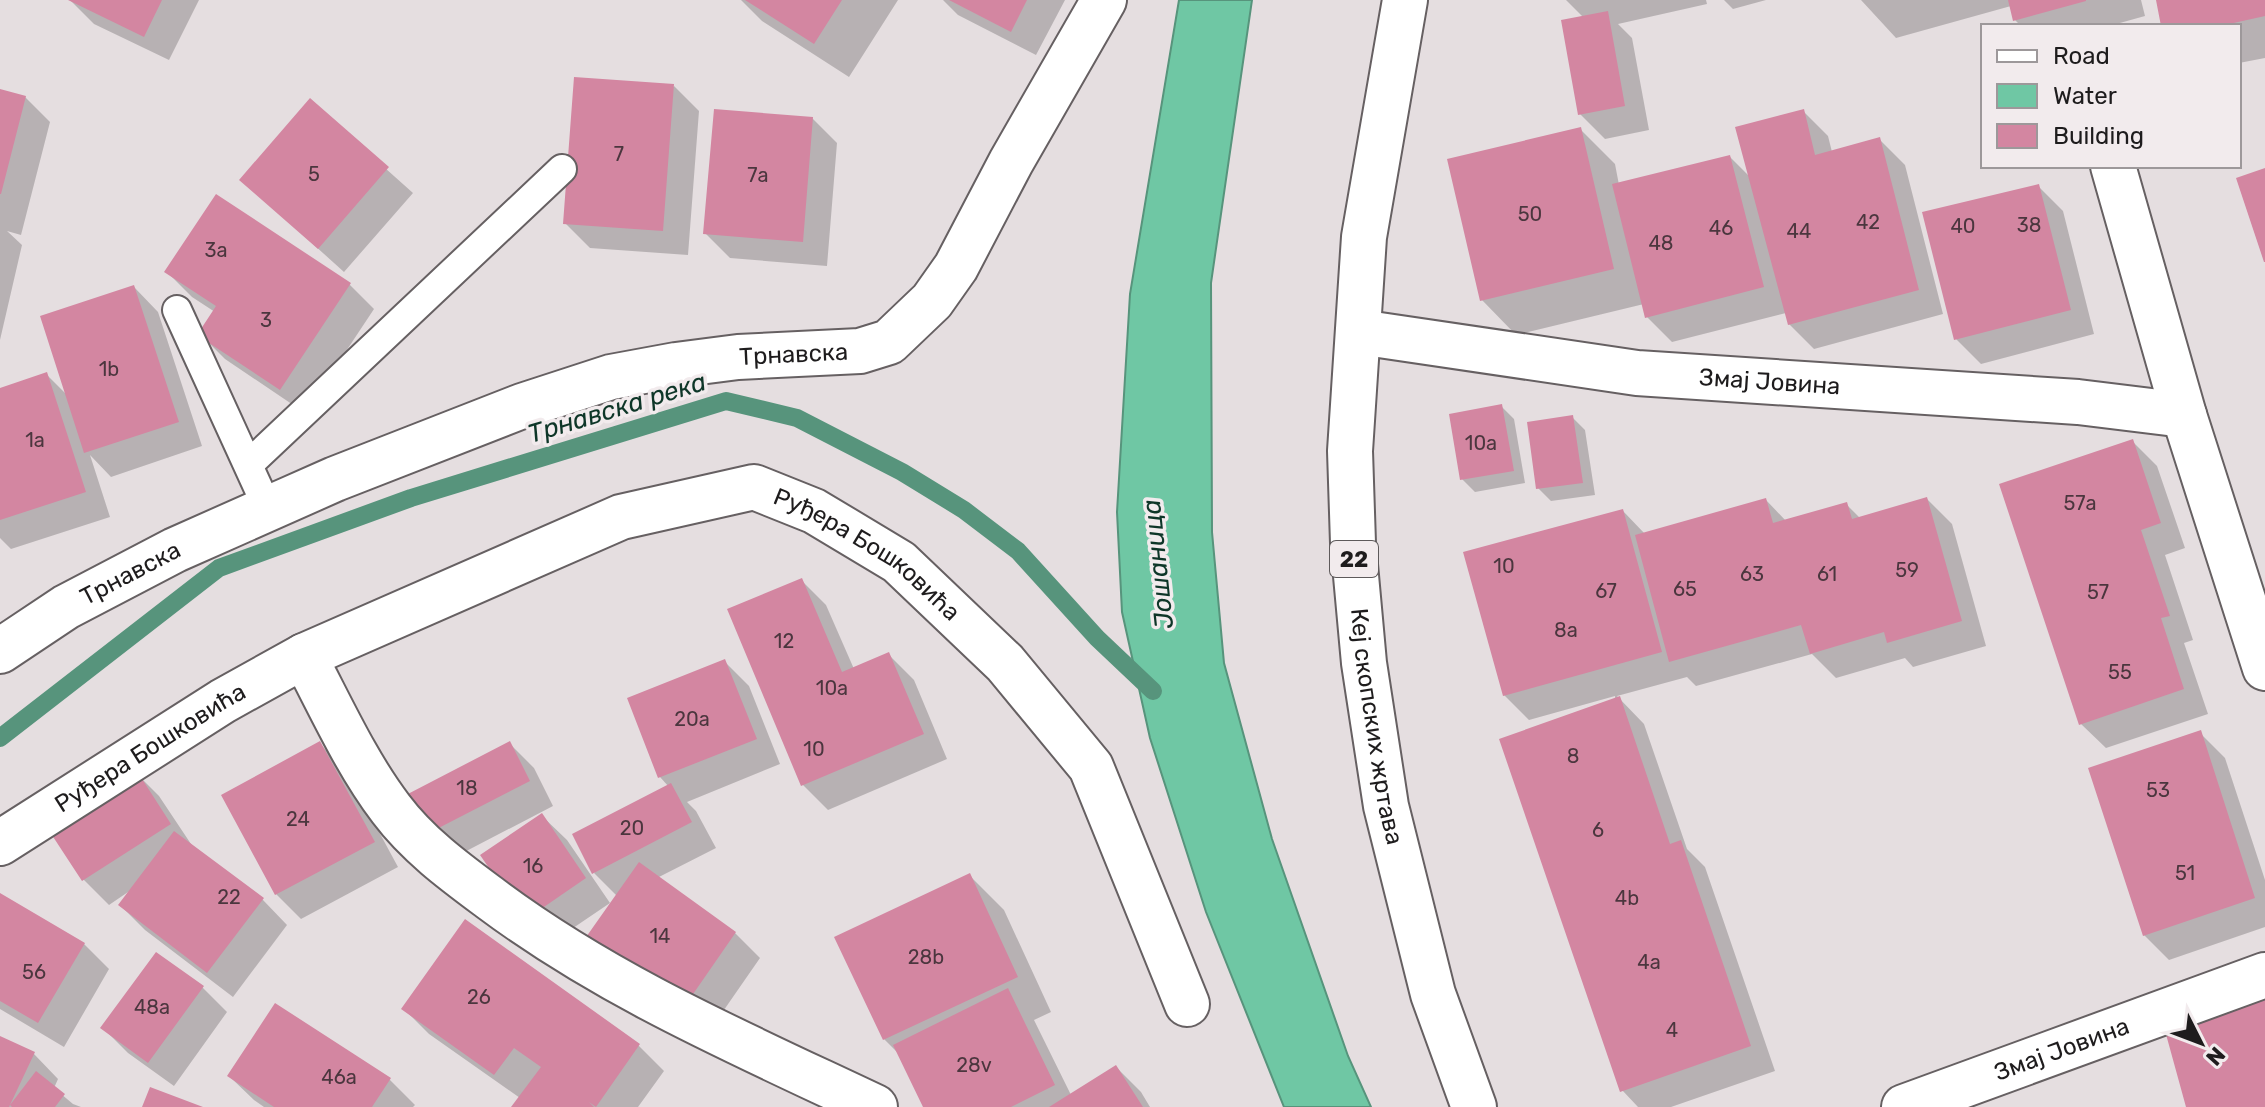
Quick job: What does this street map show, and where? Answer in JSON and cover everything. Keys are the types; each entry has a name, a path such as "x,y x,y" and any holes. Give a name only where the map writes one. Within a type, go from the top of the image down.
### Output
{"street":[{"name":"Трнавска","path":"0,651 66,607 118,578 268,509 442,435 611,377 738,357 860,351 889,342 932,301 956,267 1011,162 1104,0"},
{"name":"Кеј скопских жртава","path":"1405,0 1364,237 1350,451 1353,543 1364,663 1386,806 1433,994 1474,1107"},
{"path":"2114,168 2184,415 2265,668"},
{"name":"Змај Јовина","path":"1359,332 1637,373 2062,401 2184,415"},
{"name":"Руђера Бошковића","path":"0,843 223,701 304,656 621,517 754,487 814,511 899,562 1005,663 1091,767 1187,1004"},
{"path":"304,656 362,764 391,810 446,865 541,936 608,976 754,1052 875,1107"},
{"name":"Змај Јовина","path":"1904,1107 2265,975"}],"lane":[{"path":"248,465 562,169"},
{"path":"177,310 268,509"}],"water":[{"name":"Јошаница","path":"1179,0 1252,0 1211,283 1212,532 1224,663 1272,839 1348,1056 1371,1107 1284,1107 1206,912 1150,738 1122,612 1117,512 1130,294"}],"building":[{"path":"68,0 162,0 144,37"},
{"path":"745,0 842,0 814,44"},
{"path":"949,0 1027,0 1011,32"},
{"path":"2008,0 2086,0 2086,1 2013,21"},
{"path":"2156,0 2265,0 2265,16 2229,24 2161,24"},
{"path":"1608,11 1625,106 1578,115 1561,20"},
{"path":"574,77 674,84 663,231 563,224"},
{"path":"0,89 26,96 1,194 0,194"},
{"path":"310,98 389,167 318,249 239,180"},
{"path":"714,109 813,117 803,242 703,234"},
{"path":"1804,109 1815,155 1880,137 1919,290 1788,325 1735,127"},
{"path":"1581,127 1614,269 1480,301 1447,159"},
{"path":"1730,155 1764,287 1645,318 1612,184"},
{"path":"2265,168 2265,262 2264,262 2236,178"},
{"path":"2039,184 2071,310 1954,340 1922,212"},
{"path":"216,194 351,283 280,390 197,335 216,306 164,272"},
{"path":"134,285 179,422 84,453 40,316"},
{"path":"47,372 86,492 0,520 0,388"},
{"path":"1502,404 1514,471 1460,480 1449,414"},
{"path":"1573,415 1583,483 1536,489 1527,422"},
{"path":"2133,439 2161,523 2141,530 2170,616 2161,618 2184,689 2079,725 1999,484"},
{"path":"1927,497 1962,621 1887,643 1884,632 1810,654 1801,625 1669,662 1635,535 1766,498 1773,523 1847,502 1852,519"},
{"path":"1623,509 1662,652 1503,696 1463,552"},
{"path":"802,578 842,672 889,652 924,734 801,786 727,609"},
{"path":"725,659 757,739 658,778 627,698"},
{"path":"1620,696 1670,844 1681,840 1751,1046 1620,1092 1499,739"},
{"path":"2201,730 2255,898 2143,936 2088,768"},
{"path":"320,741 375,842 275,895 221,795"},
{"path":"510,741 530,781 425,835 404,796"},
{"path":"135,768 171,824 82,881 46,826"},
{"path":"671,783 692,822 592,874 572,834"},
{"path":"542,813 586,878 525,920 480,855"},
{"path":"174,831 264,898 207,973 118,905"},
{"path":"639,862 736,932 682,1010 584,940"},
{"path":"970,873 1018,977 883,1040 834,937"},
{"path":"0,893 85,943 38,1023 0,1001"},
{"path":"465,919 640,1044 596,1107 589,1102 594,1107 511,1107 541,1067 514,1048 494,1075 401,1009"},
{"path":"156,952 204,986 148,1063 100,1028"},
{"path":"1008,988 1055,1085 1011,1107 923,1107 893,1045"},
{"path":"2265,999 2265,1107 2186,1107 2164,1027"},
{"path":"275,1003 391,1078 372,1107 274,1107 227,1076"},
{"path":"0,1036 35,1052 9,1107 0,1107"},
{"path":"1116,1065 1143,1107 1049,1107"},
{"path":"36,1071 65,1094 55,1107 12,1107 10,1105"},
{"path":"150,1087 203,1107 142,1107"}],"waterway":[{"name":"Трнавска река","path":"0,738 219,568 411,498 726,401 797,418 902,472 964,510 1018,551 1097,638 1153,691"}]}
